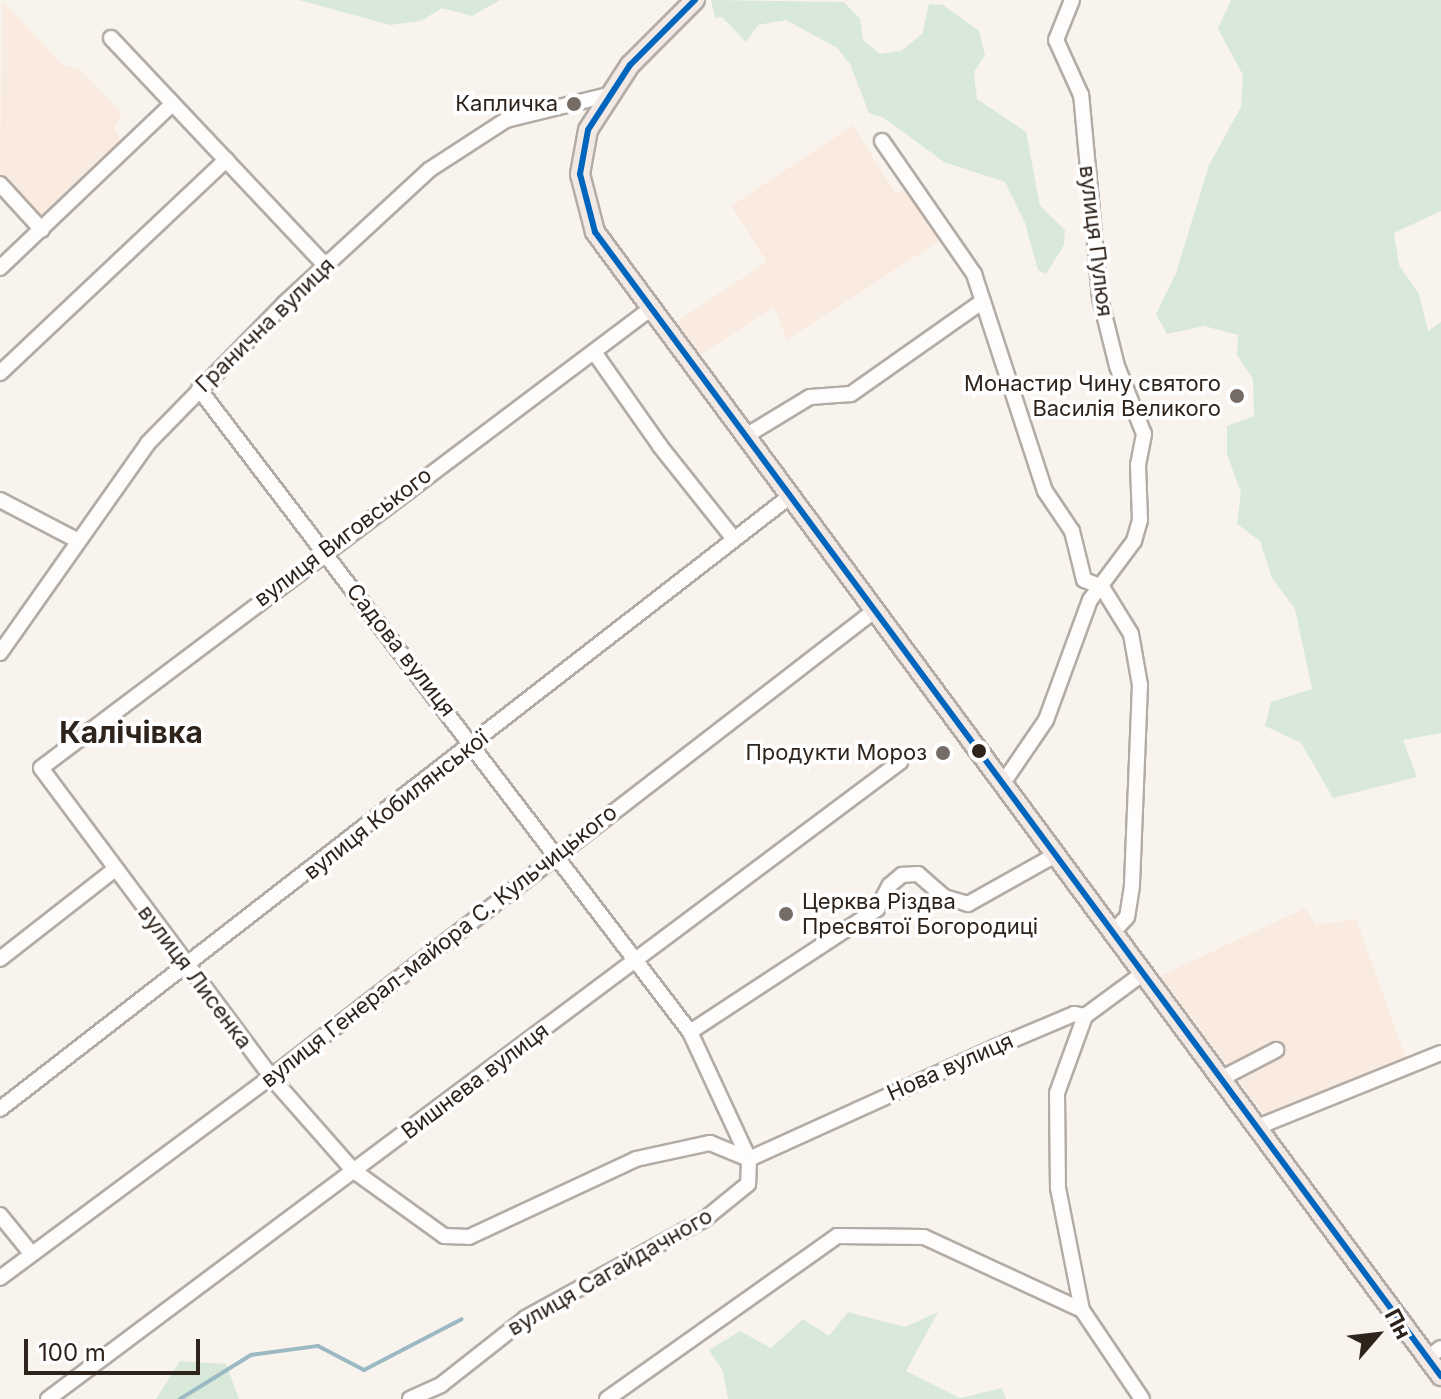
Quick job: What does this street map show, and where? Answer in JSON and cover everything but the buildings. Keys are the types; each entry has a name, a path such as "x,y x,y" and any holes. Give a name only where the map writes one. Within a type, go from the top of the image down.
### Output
{"main road":[{"path":"695,0 608,95 584,140 583,199 603,245 1260,1126 1434,1353 1441,1376"}],"street":[{"name":"вулиця Пулюя","path":"1003,783 1046,720 1090,600 1134,541 1140,520 1138,465 1144,434 1117,366 1100,298 1081,95 1056,40 1072,0"},
{"path":"111,38 326,266"},
{"name":"Гранична вулиця","path":"0,653 129,466 199,389 326,266 469,140 526,112 608,95"},
{"path":"0,268 171,105"},
{"path":"882,141 974,274 1045,491 1072,531 1084,580 1102,587 1131,634 1140,685 1132,886 1127,917 1114,931"},
{"path":"0,373 226,160"},
{"path":"0,184 42,230"},
{"path":"744,437 810,397 851,394 983,301"},
{"name":"вулиця Виговського","path":"41,768 324,551 649,310"},
{"path":"594,352 734,539"},
{"name":"Садова вулиця","path":"199,389 475,746 556,859 690,1032 749,1159"},
{"name":"вулиця Кобилянської","path":"0,1109 475,746 789,497"},
{"path":"0,500 77,540"},
{"name":"вулиця Генерал-майора С. Кульчицького","path":"0,1278 271,1077 874,611"},
{"name":"Вишнева вулиця","path":"48,1399 900,762"},
{"name":"вулиця Лисенка","path":"41,768 271,1077 354,1171 444,1236 459,1239 636,1159 710,1143 749,1159"},
{"path":"690,1032 877,909 890,885 902,875 918,874 944,897 968,904 1057,854"},
{"path":"0,959 114,870"},
{"name":"Нова вулиця","path":"749,1159 996,1047 1074,1014 1085,1016 1145,972"},
{"path":"1085,1016 1063,1069 1054,1126 1058,1188 1082,1310 1142,1399"},
{"path":"1224,1077 1276,1050"},
{"path":"1260,1126 1441,1053"},
{"name":"вулиця Сагайдачного","path":"410,1399 441,1385 526,1318 717,1210 748,1184 749,1159"},
{"path":"0,1215 31,1253"},
{"path":"607,1399 837,1236 924,1237 1082,1310"}],"shaded area":[{"path":"2,1 63,65 81,70 122,113 114,129 125,145 46,218 38,217 0,178"},
{"path":"853,125 896,194 905,189 939,241 787,340 774,307 698,357 676,322 767,262 731,206"},
{"path":"1305,908 1316,925 1356,919 1407,1061 1264,1114 1160,976"}],"green space":[{"path":"299,0 500,0 472,16 442,8 421,21 390,25"},
{"path":"711,0 844,2 860,19 863,40 880,54 901,51 922,34 929,4 943,5 979,31 985,55 974,72 977,99 1026,132 1040,206 1065,230 1064,245 1046,274 1038,270 1025,223 1005,182 944,162 884,118 869,113 850,64 837,48 786,20 758,25 746,42 722,17 715,18"},
{"path":"1231,0 1441,0 1441,211 1394,233 1399,265 1419,294 1428,331 1441,322 1441,733 1403,740 1417,777 1333,798 1301,743 1265,726 1271,702 1312,689 1295,609 1272,578 1260,541 1237,524 1241,492 1227,455 1227,426 1254,416 1253,379 1237,355 1238,335 1204,326 1167,334 1156,314 1176,273 1209,165 1241,107 1243,75 1218,29"},
{"path":"848,1312 905,1327 938,1312 906,1371 960,1398 1002,1388 1006,1399 728,1399 723,1371 709,1350 740,1331 771,1348 803,1319 829,1336"},
{"path":"180,1361 226,1364 239,1399 156,1399"}],"waterway":[{"path":"180,1399 251,1355 318,1346 364,1370 462,1319"}],"transit line":[{"path":"695,0 630,65 588,130 580,174 595,232 1441,1376"}],"place":[{"name":"Капличка","path":"574,104"},
{"name":"Монастир Чину святого Василія Великого","path":"1237,396"},
{"name":"Продукти Мороз","path":"943,753"},
{"name":"Церква Різдва Пресвятої Богородиці","path":"786,914"}],"district":[{"name":"Калічівка","path":"131,732"}]}
